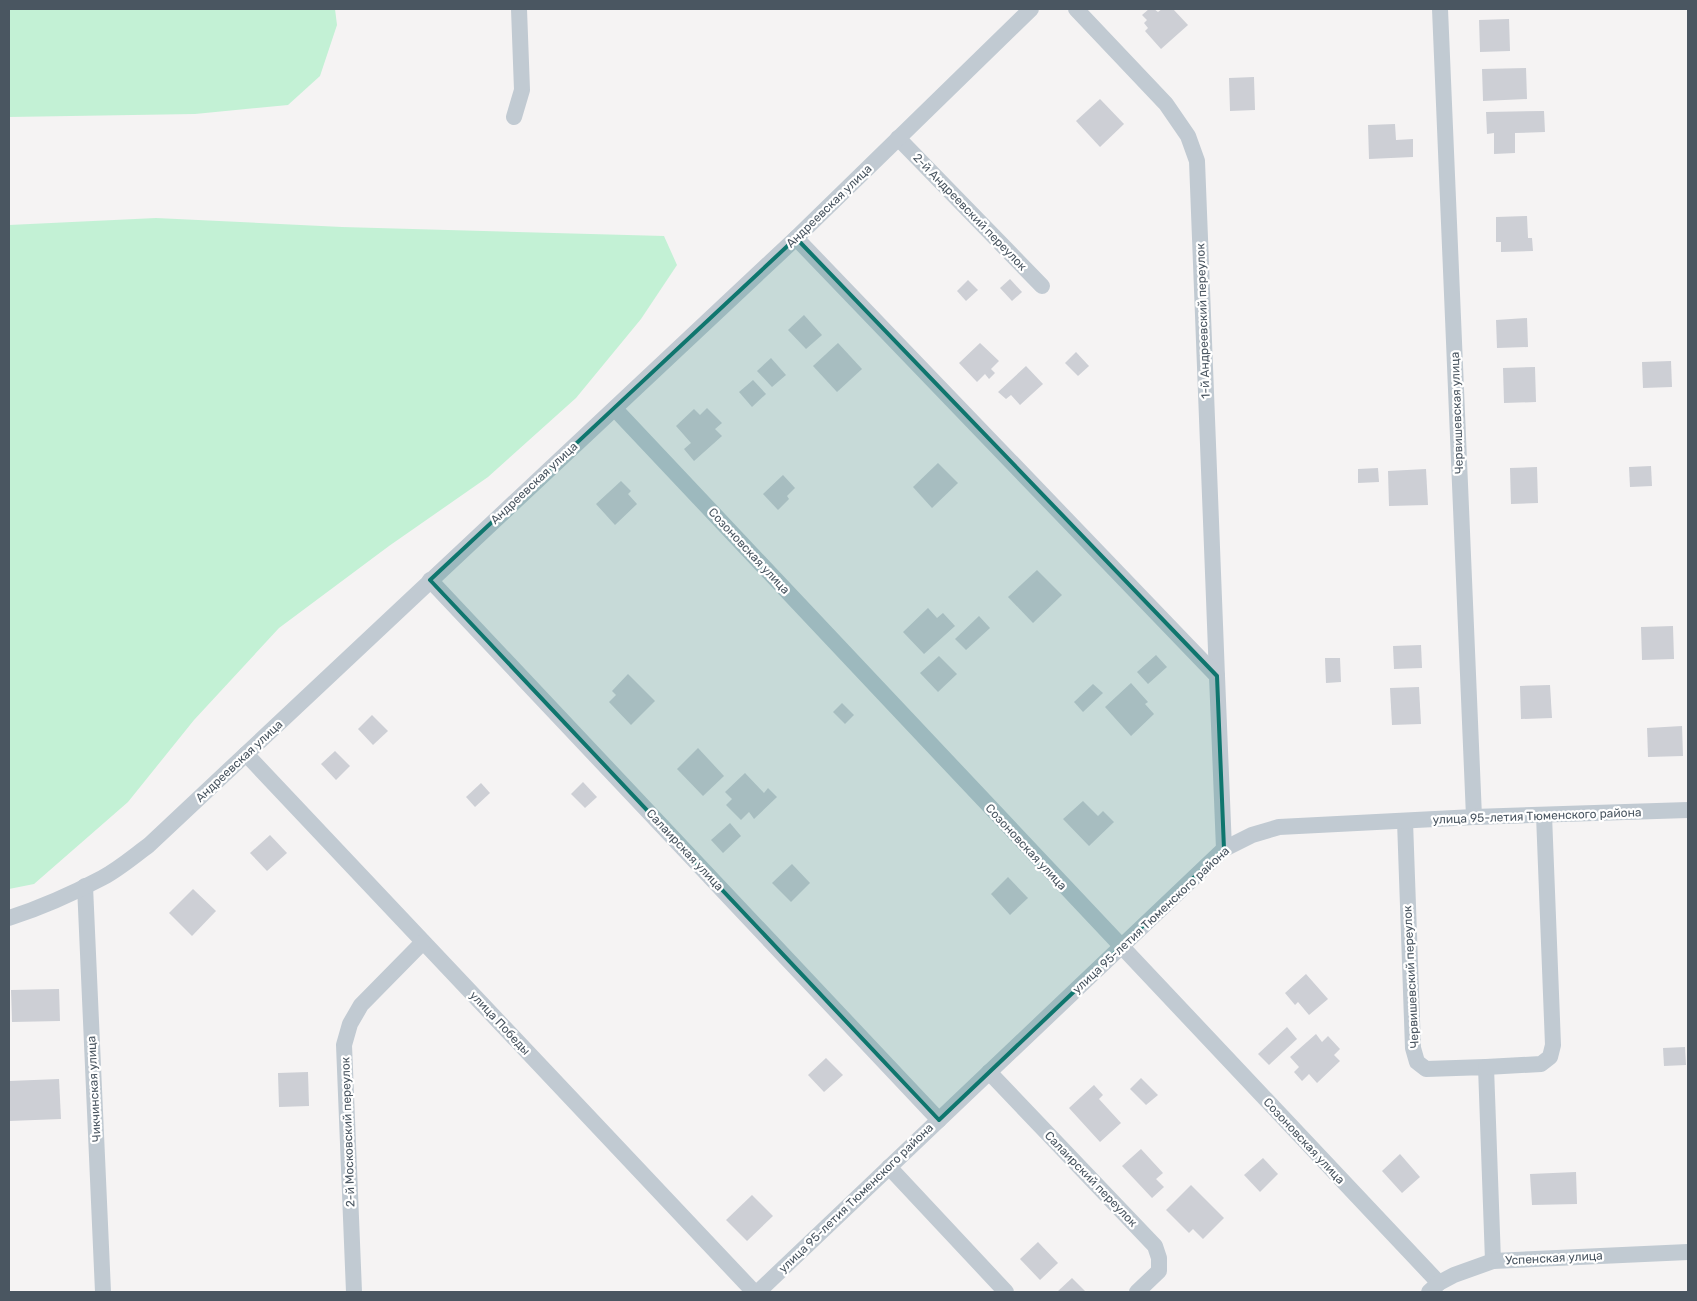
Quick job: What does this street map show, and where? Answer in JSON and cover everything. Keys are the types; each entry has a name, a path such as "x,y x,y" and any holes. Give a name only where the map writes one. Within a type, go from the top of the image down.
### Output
{"street":[{"path":"514,117 522,90 519,9"},
{"name":"Андреевская улица","path":"9,918 44,905 85,886 108,874 149,845 796,238 1031,9"},
{"name":"1-й Андреевский переулок","path":"1076,9 1166,104 1188,136 1197,160 1224,849"},
{"name":"Червишевская улица","path":"1440,9 1474,818"},
{"name":"2-й Андреевский переулок","path":"898,138 1042,286"},
{"path":"796,238 1217,676"},
{"name":"Созоновская улица","path":"615,409 1120,947 1434,1288"},
{"name":"Салаирская улица","path":"430,580 939,1120"},
{"name":"улица Победы","path":"246,754 756,1292"},
{"name":"улица 95-летия Тюменского района","path":"756,1292 1224,849 1252,835 1279,827 1688,810"},
{"name":"Червишевский переулок","path":"1405,821 1413,1048 1417,1062 1426,1069 1486,1067 1541,1064 1550,1057 1553,1045 1544,815"},
{"name":"Чикчинская улица","path":"85,886 103,1292"},
{"name":"2-й Московский переулок","path":"354,1292 344,1045 350,1024 361,1005 423,942"},
{"path":"1486,1067 1492,1261"},
{"name":"Салаирский переулок","path":"989,1072 1155,1246 1160,1258 1159,1271 1137,1292"},
{"path":"889,1167 1006,1292"},
{"name":"Успенская улица","path":"1434,1288 1454,1275 1492,1261 1688,1252"}],"highlighted area":[{"path":"796,238 1217,676 1224,849 939,1120 430,580"}],"green space":[{"path":"9,9 335,9 337,25 320,76 288,105 195,114 9,117"},
{"path":"156,218 342,227 664,236 677,265 641,319 576,398 488,477 389,546 279,628 194,720 128,802 34,884 9,889 9,225"}],"building":[{"path":"1149,9 1154,9 1158,12 1162,9 1173,9 1188,25 1161,49 1145,31 1148,28 1144,23 1147,20 1142,15"},
{"path":"1509,19 1510,51 1480,52 1479,20"},
{"path":"1526,68 1527,99 1483,101 1482,69"},
{"path":"1254,77 1255,110 1230,111 1229,78"},
{"path":"1100,99 1124,124 1100,147 1076,121"},
{"path":"1544,111 1545,132 1515,133 1515,153 1494,154 1494,133 1487,134 1486,112"},
{"path":"1395,124 1396,140 1413,139 1413,157 1369,159 1368,125"},
{"path":"1527,216 1528,238 1532,238 1533,251 1501,252 1501,242 1496,242 1496,217"},
{"path":"1010,279 1022,292 1012,301 1000,288"},
{"path":"968,280 978,290 966,301 957,291"},
{"path":"804,315 822,335 806,349 788,330"},
{"path":"1527,318 1528,347 1497,348 1496,320"},
{"path":"838,343 862,369 837,392 813,366"},
{"path":"980,343 999,361 991,369 995,373 989,379 985,374 977,382 959,363"},
{"path":"1076,352 1089,366 1078,376 1065,363"},
{"path":"771,358 786,375 772,387 757,371"},
{"path":"1671,361 1672,387 1643,388 1642,362"},
{"path":"1026,366 1043,384 1020,405 1011,395 1006,399 998,392"},
{"path":"1535,367 1536,402 1504,403 1503,368"},
{"path":"753,380 766,394 752,407 739,392"},
{"path":"707,408 722,423 715,429 722,436 694,461 684,449 691,443 676,426 694,409 700,415"},
{"path":"938,463 958,483 932,508 913,487"},
{"path":"1651,466 1652,486 1630,487 1629,467"},
{"path":"1537,467 1538,503 1511,504 1510,468"},
{"path":"1378,468 1379,482 1358,483 1358,469"},
{"path":"1426,469 1428,505 1389,506 1388,471"},
{"path":"783,475 795,488 787,496 789,499 778,510 763,494"},
{"path":"621,481 631,491 628,494 637,504 615,525 596,504"},
{"path":"1037,570 1062,595 1033,623 1008,597"},
{"path":"928,608 937,618 943,613 955,626 924,654 903,632"},
{"path":"979,616 990,628 966,650 955,639"},
{"path":"1673,626 1674,659 1642,660 1641,627"},
{"path":"1421,645 1422,668 1394,669 1393,646"},
{"path":"1156,655 1167,667 1148,684 1137,672"},
{"path":"939,656 957,674 938,692 920,673"},
{"path":"1325,658 1340,658 1341,682 1326,683"},
{"path":"628,674 655,701 631,725 609,702 616,695 612,691"},
{"path":"1131,683 1148,702 1145,704 1154,714 1131,736 1105,707"},
{"path":"1093,684 1103,693 1083,712 1074,702"},
{"path":"1550,685 1552,718 1521,719 1520,686"},
{"path":"1419,687 1421,724 1392,725 1390,688"},
{"path":"842,703 854,715 845,724 833,712"},
{"path":"372,715 388,731 373,745 358,729"},
{"path":"1682,726 1683,756 1648,757 1647,728"},
{"path":"698,748 724,776 703,796 677,769"},
{"path":"335,751 350,766 336,780 321,764"},
{"path":"745,773 764,793 768,788 777,797 754,819 749,812 741,820 726,805 732,799 725,792"},
{"path":"583,782 597,797 585,808 571,794"},
{"path":"481,783 490,793 475,807 466,797"},
{"path":"1083,801 1098,816 1103,811 1114,822 1089,846 1063,819"},
{"path":"730,823 741,836 723,853 711,840"},
{"path":"270,835 287,853 267,871 250,853"},
{"path":"792,864 810,883 791,902 772,883"},
{"path":"1008,877 1028,898 1010,915 991,894"},
{"path":"193,889 216,911 192,936 169,913"},
{"path":"1306,974 1328,999 1309,1015 1298,1002 1295,1005 1285,993"},
{"path":"59,989 60,1021 12,1022 11,990"},
{"path":"1287,1027 1297,1039 1269,1065 1258,1054"},
{"path":"1316,1034 1322,1042 1328,1036 1340,1049 1334,1055 1340,1061 1317,1083 1309,1074 1302,1081 1294,1072 1299,1067 1290,1057"},
{"path":"1685,1047 1686,1065 1664,1066 1663,1048"},
{"path":"826,1058 843,1075 824,1092 808,1075"},
{"path":"308,1072 309,1106 279,1107 278,1073"},
{"path":"1141,1078 1158,1095 1146,1105 1130,1089"},
{"path":"59,1079 61,1119 9,1121 9,1081"},
{"path":"1094,1085 1103,1095 1099,1099 1121,1123 1100,1142 1069,1108"},
{"path":"1141,1149 1163,1173 1156,1179 1164,1187 1152,1198 1122,1166"},
{"path":"1400,1154 1420,1177 1402,1193 1382,1171"},
{"path":"1263,1158 1278,1174 1260,1192 1244,1175"},
{"path":"1576,1172 1577,1204 1532,1205 1530,1174"},
{"path":"1191,1185 1224,1218 1203,1239 1193,1229 1189,1233 1166,1210"},
{"path":"752,1195 773,1216 747,1241 726,1220"},
{"path":"1038,1242 1058,1263 1040,1280 1020,1259"},
{"path":"1072,1278 1086,1292 1057,1292"}]}
